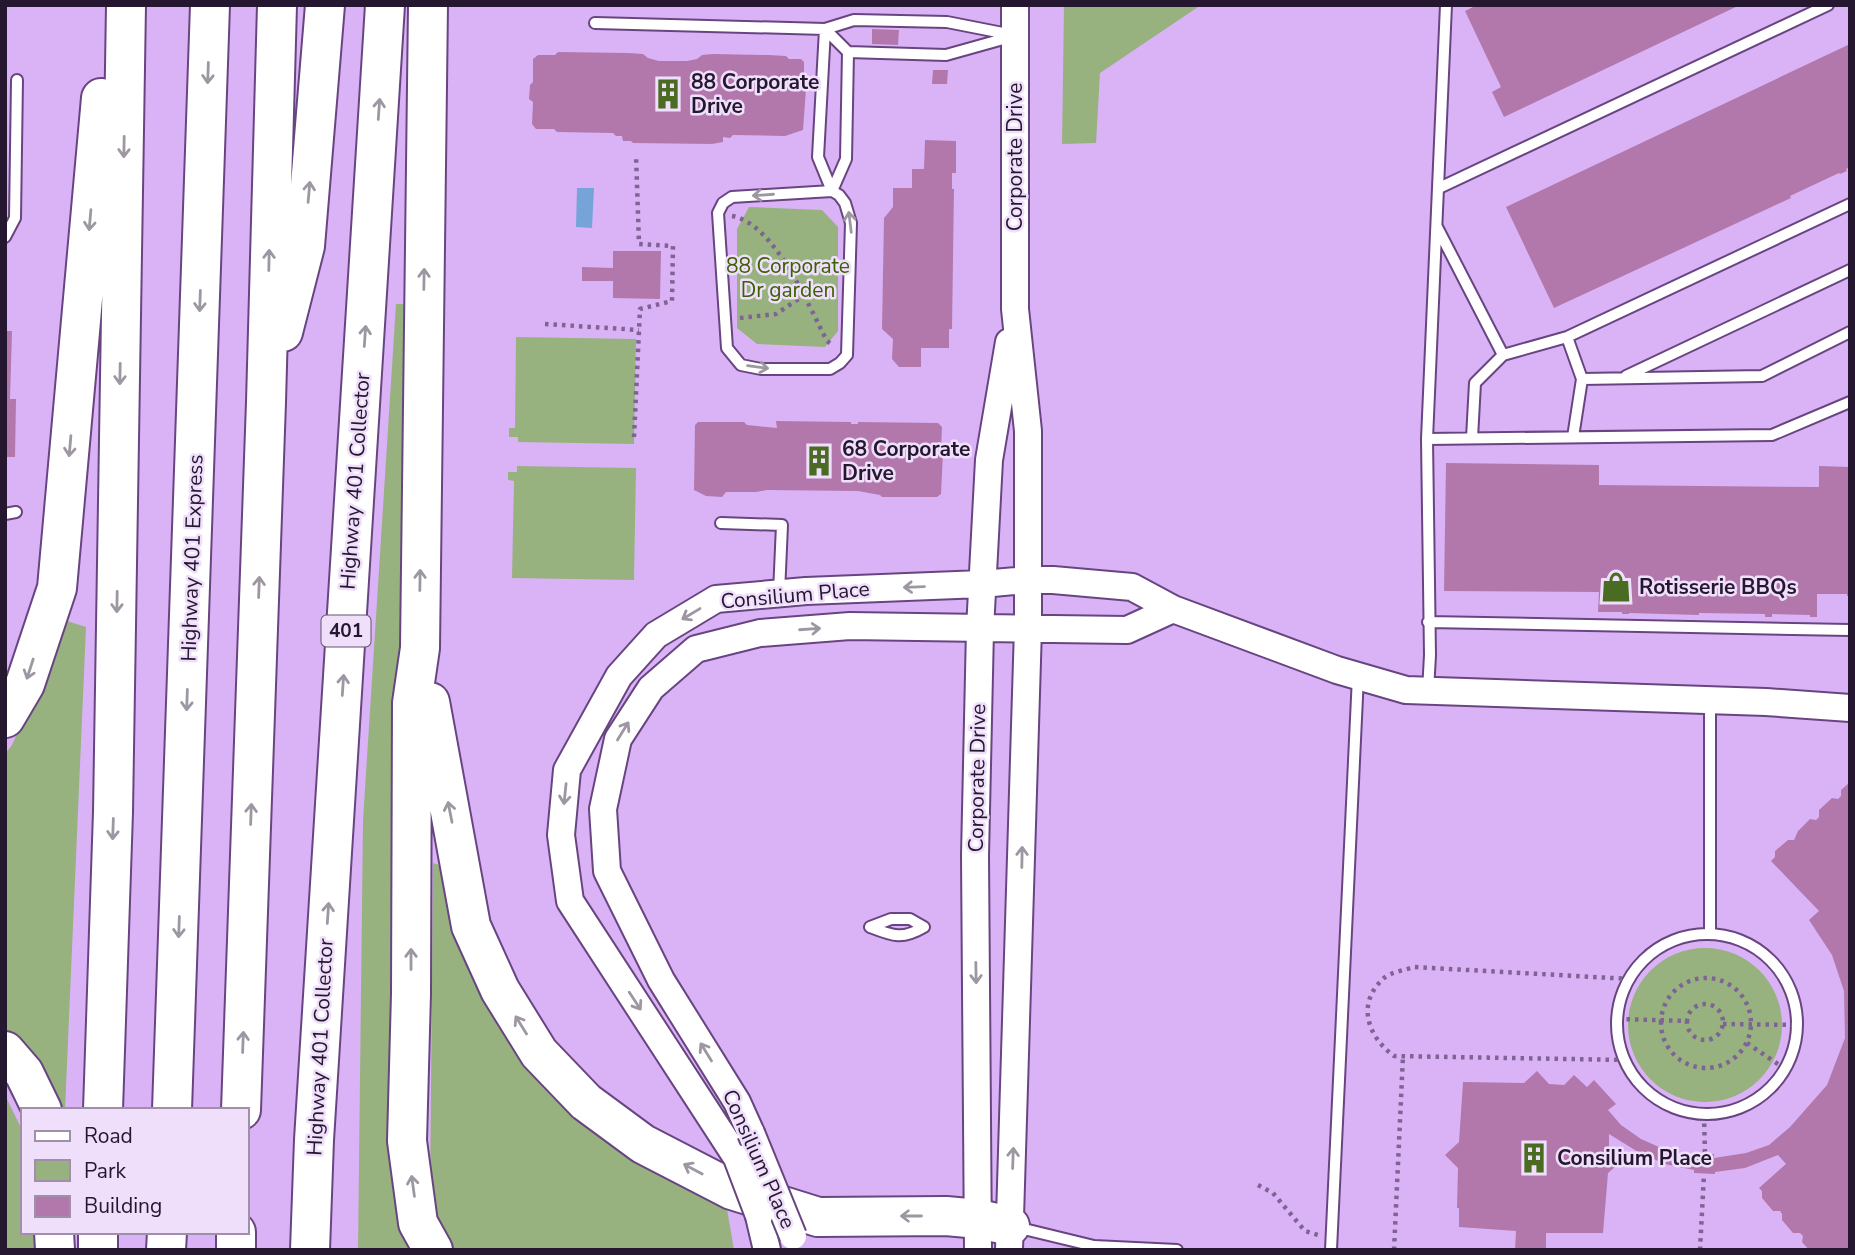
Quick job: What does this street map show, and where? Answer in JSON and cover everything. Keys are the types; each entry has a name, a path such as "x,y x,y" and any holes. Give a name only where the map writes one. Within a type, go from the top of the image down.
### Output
{"highway":[{"path":"5,718 25,684 57,588 108,5"},
{"path":"103,1108 113,811 126,5"},
{"name":"Highway 401 Express","path":"172,1108 210,5"},
{"path":"241,1108 277,5"},
{"path":"266,402 305,246 325,5"},
{"name":"Highway 401 Collector","path":"310,1250 314,1140 386,5"},
{"path":"428,5 420,648 412,702 411,994 407,1141 418,1223 433,1250"},
{"path":"420,648 471,926 500,990 539,1053 586,1102 643,1144 732,1190 818,1217 946,1216 994,1236"},
{"path":"5,1051 24,1073 41,1108"},
{"path":"314,1140 332,1250"}],"street":[{"name":"Corporate Drive","path":"994,1236 1020,925 1028,628 1028,431 1015,309 1015,5"},
{"name":"Corporate Drive","path":"994,1236 975,925 980,629 989,460 1015,309"},
{"name":"Consilium Place","path":"767,1250 759,1216 737,1158 570,901 561,835 567,770 619,676 656,635 716,598 1027,580 1132,587 1173,609 1406,691 1710,700 1850,708"},
{"name":"Consilium Place","path":"794,1243 737,1102 661,980 607,871 603,809 618,739 652,688 696,649 760,633 850,626 1127,630 1173,609"},
{"path":"975,925 1020,925"}],"lane":[{"path":"1428,691 1430,655 1427,439 1446,5"},
{"path":"1439,188 1828,5"},
{"path":"595,23 825,29 854,20 947,22 1015,35"},
{"path":"825,29 848,52 946,55 1015,35"},
{"path":"825,29 818,157 832,191"},
{"path":"832,191 845,159 848,52"},
{"path":"5,237 15,218 17,80"},
{"path":"832,191 845,203 852,223 847,355 830,369 761,369 741,365 727,348 718,213 723,203 732,197 832,191"},
{"path":"1472,438 1475,383 1503,355 1567,338 1850,204"},
{"path":"1436,226 1503,355"},
{"path":"1620,378 1850,270"},
{"path":"1582,379 1762,376 1850,332"},
{"path":"1567,338 1582,379 1573,437"},
{"path":"1427,439 1772,435 1850,402"},
{"path":"721,523 782,525 779,593"},
{"path":"1428,622 1850,630"},
{"path":"1332,1245 1358,676"},
{"path":"1710,700 1710,933"},
{"path":"1710,933 1729,935 1758,948 1788,981 1797,1012 1798,1033 1789,1064 1769,1090 1743,1108 1722,1114 1704,1115 1664,1104 1632,1077 1616,1036 1619,1002 1630,979 1636,967 1673,939 1710,933"},
{"path":"994,1236 1177,1250"}],"path":[{"path":"634,437 640,309 672,301 673,246 639,244 636,155"},
{"path":"718,213 743,218 777,248 827,341 847,355"},
{"path":"726,320 776,314 803,296"},
{"path":"545,324 639,330"},
{"path":"1626,1060 1394,1056 1380,1046 1368,1020 1370,995 1385,976 1414,967 1630,979"},
{"path":"1708,978 1730,984 1746,1002 1752,1024 1747,1043 1734,1059 1715,1068 1695,1068 1676,1058 1664,1041 1660,1021 1668,999 1676,990 1685,983 1708,978"},
{"path":"1700,1004 1712,1005 1721,1012 1723,1024 1719,1034 1709,1040 1698,1040 1689,1033 1686,1021 1690,1010 1700,1004"},
{"path":"1618,1019 1686,1021"},
{"path":"1723,1024 1798,1025"},
{"path":"1747,1043 1785,1069"},
{"path":"1394,1250 1403,1056"},
{"path":"1704,1115 1705,1154"},
{"path":"1700,1250 1704,1174"},
{"path":"1258,1185 1273,1193 1304,1231 1332,1245"}],"green space":[{"path":"1064,5 1201,5 1100,73 1096,143 1062,144"},
{"name":"88 Corporate Dr garden","path":"749,207 822,210 838,227 838,331 825,347 757,344 737,328 737,229"},
{"path":"396,304 408,304 415,1250 358,1250 363,820"},
{"path":"516,337 636,339 634,444 518,442 518,437 509,437 509,428 515,428"},
{"path":"517,466 636,468 634,580 512,578 514,481 508,480 508,472 517,472"},
{"path":"67,621 86,627 65,1108 46,1108 5,1041 5,754 12,745"},
{"path":"433,863 442,866 610,1142 727,1209 734,1250 451,1250 430,1199"},
{"path":"1705,948 1735,954 1760,970 1776,995 1782,1025 1776,1055 1760,1080 1735,1096 1705,1102 1675,1096 1650,1080 1634,1055 1628,1025 1634,995 1650,970 1675,954"},
{"path":"5,1095 21,1128 21,1234 36,1234 37,1250 5,1250"}],"water":[{"path":"577,188 594,188 592,228 576,227"}],"building":[{"path":"1477,5 1740,5 1504,117 1492,92 1501,87 1465,11"},
{"path":"872,29 899,30 898,45 872,44"},
{"path":"1850,44 1850,167 1847,171 1554,308 1506,207"},
{"name":"88 Corporate Drive","path":"558,52 643,54 659,61 687,61 713,54 769,55 801,59 804,62 806,89 803,130 785,136 733,135 730,138 723,137 723,142 712,144 633,143 623,141 622,136 613,133 536,129 532,124 533,102 529,99 530,85 533,82 533,59 538,55 555,55"},
{"path":"933,70 948,70 947,84 932,84"},
{"path":"925,140 956,141 956,173 952,173 952,329 949,329 949,348 921,348 921,367 899,367 892,359 893,339 882,329 884,218 893,207 893,188 912,188 912,169 924,169"},
{"path":"613,251 661,251 660,299 613,298 613,281 582,281 582,267 613,268"},
{"path":"5,331 12,331 10,399 16,399 15,457 5,457"},
{"name":"68 Corporate Drive","path":"776,421 938,423 942,427 941,494 937,497 882,497 858,491 767,490 726,492 722,497 706,496 694,490 695,425 698,422 744,422 747,425 777,428"},
{"path":"1446,463 1599,465 1599,485 1819,487 1819,466 1850,467 1850,596 1817,594 1817,617 1772,614 1772,617 1765,617 1765,614 1598,612 1599,592 1444,591"},
{"path":"1850,782 1850,1250 1809,1250 1802,1242 1803,1236 1793,1233 1782,1220 1780,1211 1773,1211 1762,1198 1759,1188 1786,1164 1778,1155 1745,1168 1715,1174 1694,1173 1694,1170 1665,1164 1638,1152 1609,1134 1609,1148 1622,1161 1608,1173 1603,1233 1546,1233 1546,1250 1515,1250 1516,1231 1459,1227 1458,1168 1445,1155 1459,1142 1463,1082 1524,1083 1537,1071 1549,1084 1564,1085 1574,1075 1587,1087 1594,1080 1616,1104 1608,1110 1621,1125 1641,1139 1670,1152 1695,1157 1696,1154 1714,1154 1714,1158 1746,1153 1769,1145 1790,1127 1827,1085 1845,1038 1844,991 1832,955 1809,920 1819,911 1771,861 1775,857 1775,851 1788,840 1794,840 1798,831 1810,819 1816,820 1819,810 1832,798 1838,799 1841,790"}],"place":[{"name":"88 Corporate Drive","path":"668,94"},
{"name":"68 Corporate Drive","path":"819,461"},
{"name":"Rotisserie BBQs","path":"1616,587"},
{"name":"Consilium Place","path":"1534,1158"}]}
